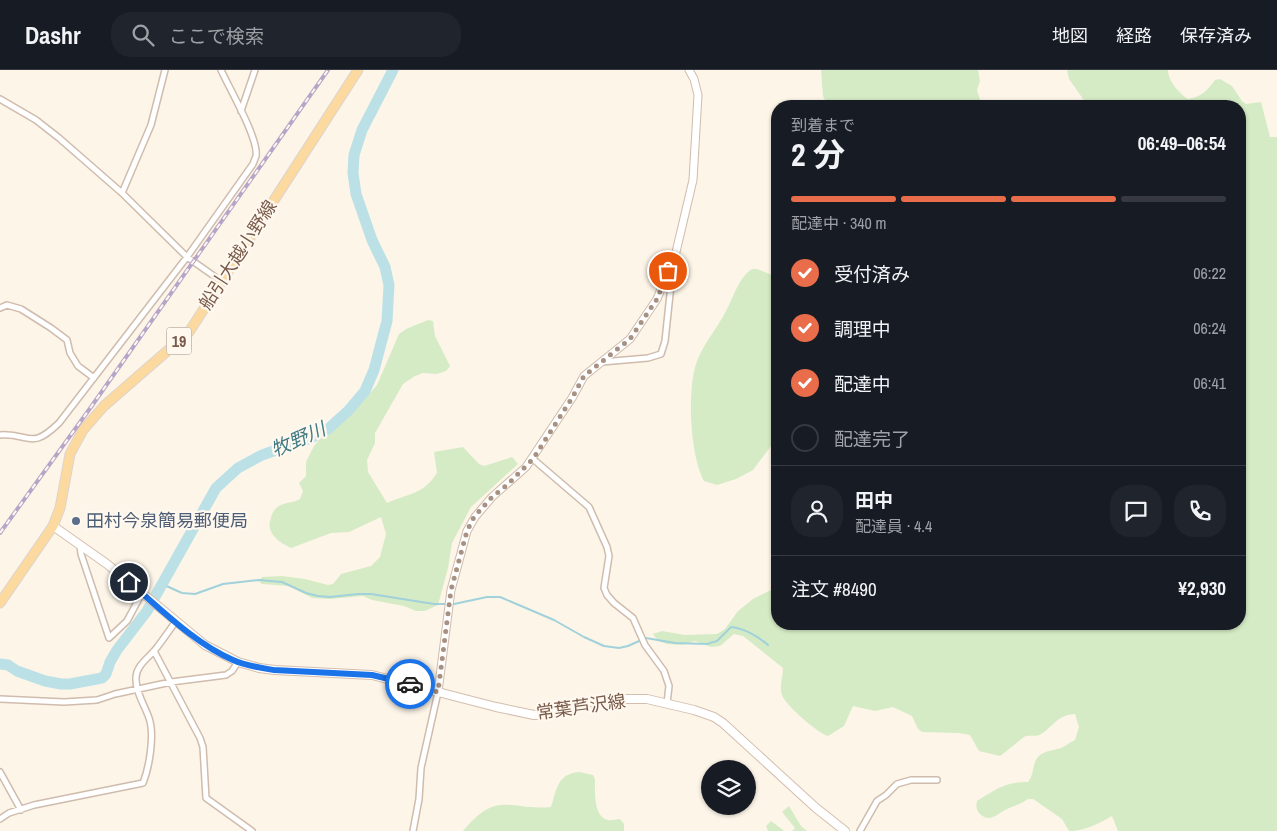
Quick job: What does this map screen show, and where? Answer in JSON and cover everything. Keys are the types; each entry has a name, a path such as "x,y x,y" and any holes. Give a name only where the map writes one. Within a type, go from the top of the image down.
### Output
{"main road":[{"name":"船引大越小野線","path":"0,603 53,526 60,508 70,454 83,430 104,406 189,332 358,70"},
{"name":"常葉芦沢線","path":"53,526 107,564 205,645 238,662 274,670 372,675 534,715 543,715 553,710 615,699 647,699 703,713 723,723 809,802 845,831"}],"street":[{"path":"122,193 151,125 165,70"},
{"path":"0,435 39,439 48,434 59,423 187,257 253,164 256,156 255,146 241,111 221,70"},
{"path":"241,111 255,70"},
{"path":"413,831 419,798 421,768 438,692 451,590 467,531 474,517 492,497 533,459 584,376 630,339 657,299 673,258 693,180 698,95 694,79 689,70"},
{"path":"0,99 36,120 59,138 122,193 187,257 222,281"},
{"path":"602,362 648,358 661,354 665,341 673,258"},
{"path":"0,308 7,305 21,309 51,328 67,340 70,352 78,366 94,378"},
{"path":"533,459 589,507 607,547 609,556 604,588 614,603 633,618 645,645 664,671 669,686 667,703"},
{"path":"80,545 81,554 109,638 127,621 142,593"},
{"path":"0,819 34,805 143,784 152,731 135,678 140,666 176,622"},
{"path":"154,651 200,738 203,747 206,798 252,831"},
{"path":"0,699 64,702 97,700 115,694 171,682 226,675 232,671 238,662"},
{"path":"0,772 21,810"},
{"path":"860,831 877,801 897,784 911,780 937,780"}],"green space":[{"path":"821,70 978,70 980,81 977,90 980,100 825,100"},
{"path":"1067,70 1168,70 1168,74 1175,86 1188,99 1200,95 1215,80 1220,79 1232,86 1241,100 1084,100 1069,79"},
{"path":"1261,102 1270,137 1277,137 1277,831 1118,831 1112,816 1086,828 1069,831 1062,819 1033,799 1028,799 993,817 986,818 978,812 976,807 977,801 1007,785 1028,782 1036,760 1040,755 1061,748 1075,740 1079,727 1075,714 1064,716 1039,735 1026,736 1000,756 979,751 970,735 922,732 918,729 912,716 893,707 875,711 853,706 844,726 828,736 817,730 784,700 781,689 783,668 743,636 734,634 720,646 711,647 695,641 682,645 667,644 658,641 653,634 662,631 685,635 717,634 725,629 738,611 753,599 771,590 771,630 1246,630 1246,104"},
{"path":"752,269 757,269 771,275 771,446 753,470 736,479 717,485 704,481 699,470 691,423 691,390 696,364 702,350 747,273"},
{"path":"428,320 433,321 435,336 450,366 446,371 437,374 423,373 403,384 375,433 375,443 367,460 368,472 387,503 421,490 432,480 437,473 434,452 463,447 479,464 484,466 512,457 518,464 471,507 452,543 448,568 438,605 425,611 416,611 404,606 372,600 363,596 330,599 312,598 289,586 262,584 259,581 262,577 282,576 328,585 333,584 341,574 371,566 380,557 386,534 381,517 349,532 331,533 291,548 274,536 270,523 272,514 277,507 300,499 303,491 299,483 306,476 306,462 314,446 326,432 348,418 377,385 399,334"},
{"path":"579,772 593,775 595,779 597,809 603,818 608,820 620,819 624,824 624,831 463,831 475,818 495,806 551,807 562,779 572,773"},
{"path":"789,806 801,826 807,831 792,831 795,828 782,812"},
{"path":"771,821 784,831 768,831 766,826"}],"waterway":[{"name":"牧野川","path":"0,664 8,665 17,671 45,681 61,684 102,678 106,674 117,650 147,611 216,488 238,468 262,455 311,438 328,429 348,411 365,391 374,370 387,321 389,285 385,267 372,240 356,194 353,173 354,155 362,130 393,70"},
{"path":"162,584 182,593 195,594 223,584 259,580 282,582 306,593 318,596 371,594 434,604 454,604 487,597 500,597 554,620 604,646 619,648 646,638 675,643 707,644 717,641 731,627 751,633 768,645"}],"railway":[{"path":"0,533 328,70"}],"way so far":[{"path":"410,684 438,692 451,590 467,531 474,517 492,497 533,459 584,376 630,339 657,299 668,271"}],"place":[{"name":"田村今泉簡易郵便局","path":"76,521"}],"route":[{"path":"129,582 205,645 232,660 259,668 372,675 410,684"}]}
